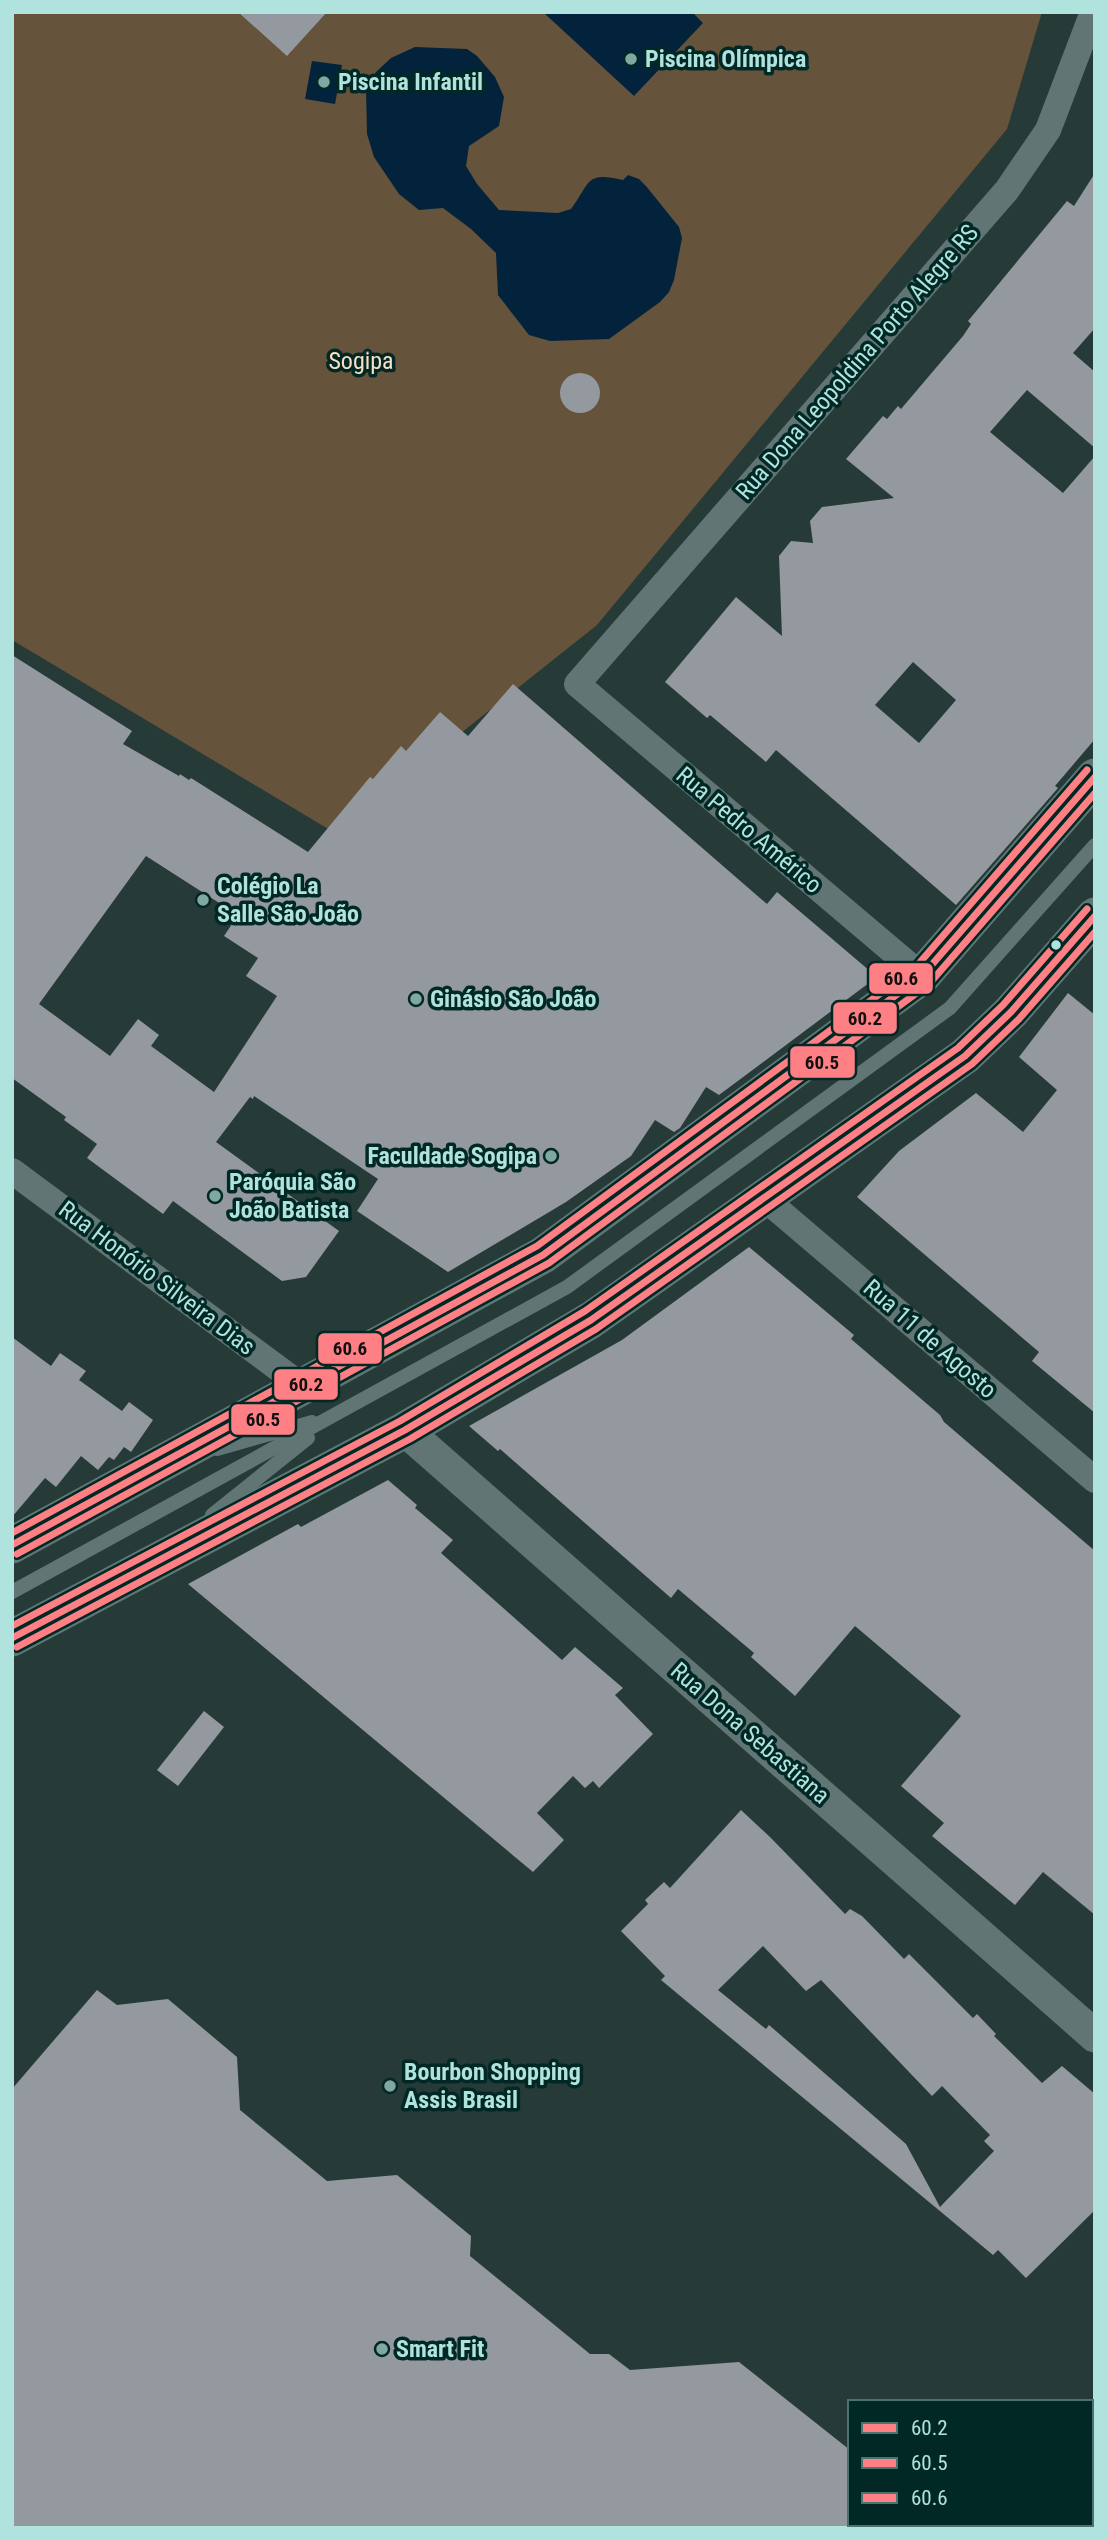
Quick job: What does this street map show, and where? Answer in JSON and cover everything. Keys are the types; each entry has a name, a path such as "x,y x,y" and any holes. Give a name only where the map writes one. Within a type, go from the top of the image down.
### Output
{"main road":[{"path":"12,1545 542,1255 922,976 1095,777"},
{"path":"12,1638 405,1430 591,1320 965,1056 1088,937"}],"street":[{"name":"Rua Dona Leopoldina Porto Alegre RS","path":"577,684 1007,190 1048,130 1093,12"},
{"name":"Rua Pedro Américo","path":"577,684 922,976"},
{"name":"Rua Honório Silveira Dias","path":"12,1171 302,1386"},
{"name":"Rua 11 de Agosto","path":"765,1199 1095,1480"},
{"name":"Rua Dona Sebastiana","path":"405,1430 1095,2036"}],"lane":[{"path":"12,1592 567,1287 950,1008 1095,845"},
{"path":"154,1467 337,1415"},
{"path":"151,1564 337,1415"}],"green space":[{"name":"Sogipa","path":"12,12 1042,12 1007,129 597,625 335,833 12,640"}],"water":[{"name":"Piscina Olímpica","path":"543,12 692,12 703,23 634,96"},
{"path":"415,47 467,49 477,56 495,77 504,97 499,126 469,146 466,166 499,210 558,213 571,209 586,186 595,178 623,180 628,175 639,179 646,186 679,227 682,238 674,280 669,292 660,302 609,339 550,341 529,335 498,295 496,253 471,229 443,208 419,210 399,194 374,157 367,134 366,89 376,72 391,58"},
{"name":"Piscina Infantil","path":"312,61 342,65 335,104 305,99"}],"building":[{"path":"238,12 327,12 287,56"},
{"path":"1095,173 1095,328 1073,353 1095,372 1095,448 1027,390 990,432 1063,493 1095,456 1095,739 1055,786 1058,788 956,905 776,750 766,762 710,715 707,718 665,682 736,597 782,636 779,556 791,541 813,543 810,521 822,507 894,498 846,459 883,416 887,419 898,406 901,409 963,336 971,324 968,321 1067,201 1074,206","holes":["913,662 956,700 919,743 875,705"]},
{"path":"580,373 594,379 600,393 594,407 580,413 566,407 560,393 566,379"},
{"path":"12,655 132,731 123,744 179,776 180,774 189,780 191,778 308,852 370,777 373,779 401,746 406,751 440,712 468,736 513,684 767,904 777,892 877,977 719,1095 706,1087 680,1128 674,1132 655,1120 631,1156 566,1202 448,1272 357,1211 378,1179 254,1096 253,1099 250,1097 216,1142 339,1231 306,1277 282,1281 173,1201 163,1214 87,1158 97,1144 64,1120 66,1117 12,1078","holes":["146,856 238,915 224,936 258,958 246,976 277,996 214,1092 151,1046 159,1035 138,1019 110,1056 39,1004"]},
{"path":"1068,993 1095,1015 1095,1413 1032,1361 1039,1352 857,1197 899,1151 976,1093 1023,1132 1057,1090 1019,1057"},
{"path":"749,1247 854,1335 851,1339 1095,1551 1095,1915 1043,1872 1015,1905 932,1836 944,1823 901,1786 961,1716 855,1626 795,1696 751,1657 754,1653 678,1589 671,1598 500,1449 498,1451 469,1426 622,1340"},
{"path":"12,1337 51,1366 60,1353 86,1371 79,1380 122,1411 129,1402 153,1420 131,1452 124,1447 114,1460 109,1457 98,1470 81,1456 56,1487 45,1478 12,1517"},
{"path":"388,1480 417,1505 415,1508 453,1540 441,1553 562,1660 575,1647 623,1688 615,1695 653,1734 599,1788 593,1781 585,1788 573,1776 537,1813 564,1840 533,1872 188,1584 298,1524 301,1527"},
{"path":"204,1711 224,1727 178,1786 157,1770"},
{"path":"741,1810 845,1914 850,1909 862,1916 904,1959 909,1954 973,2018 977,2014 996,2034 994,2036 1042,2083 1062,2066 1095,2094 1095,2210 1026,2278 998,2250 993,2255 661,1980 665,1976 621,1931 648,1904 645,1900 664,1882 670,1888","holes":["763,1946 806,1991 821,1980 932,2096 942,2086 990,2135 984,2141 994,2151 940,2207 906,2144 769,2025 766,2029 718,1990"]},
{"path":"97,1990 117,2005 168,1999 237,2057 240,2110 327,2181 397,2175 471,2236 470,2256 590,2354 609,2354 630,2370 739,2362 848,2448 850,2528 12,2528 12,2089"}],"transit line":[{"name":"60.6","path":"12,1533 537,1246 915,968 1087,770"},
{"name":"60.2","path":"12,1545 543,1255 922,976 1095,777"},
{"name":"60.5","path":"17,1554 549,1263 929,984 1095,793"},
{"name":"60.6","path":"12,1626 400,1421 585,1311 958,1048 1003,1005 1087,909"},
{"name":"60.2","path":"12,1638 405,1430 591,1320 965,1056 1011,1012 1095,916"},
{"name":"60.5","path":"17,1647 410,1439 596,1329 972,1064 1019,1019 1095,932"}],"place":[{"name":"Piscina Olímpica","path":"631,59"},
{"name":"Piscina Infantil","path":"324,82"},
{"name":"Colégio La Salle São João","path":"203,900"},
{"name":"Ginásio São João","path":"416,999"},
{"name":"Faculdade Sogipa","path":"551,1156"},
{"name":"Paróquia São João Batista","path":"215,1196"},
{"name":"Bourbon Shopping Assis Brasil","path":"390,2086"},
{"name":"Smart Fit","path":"382,2349"}]}
